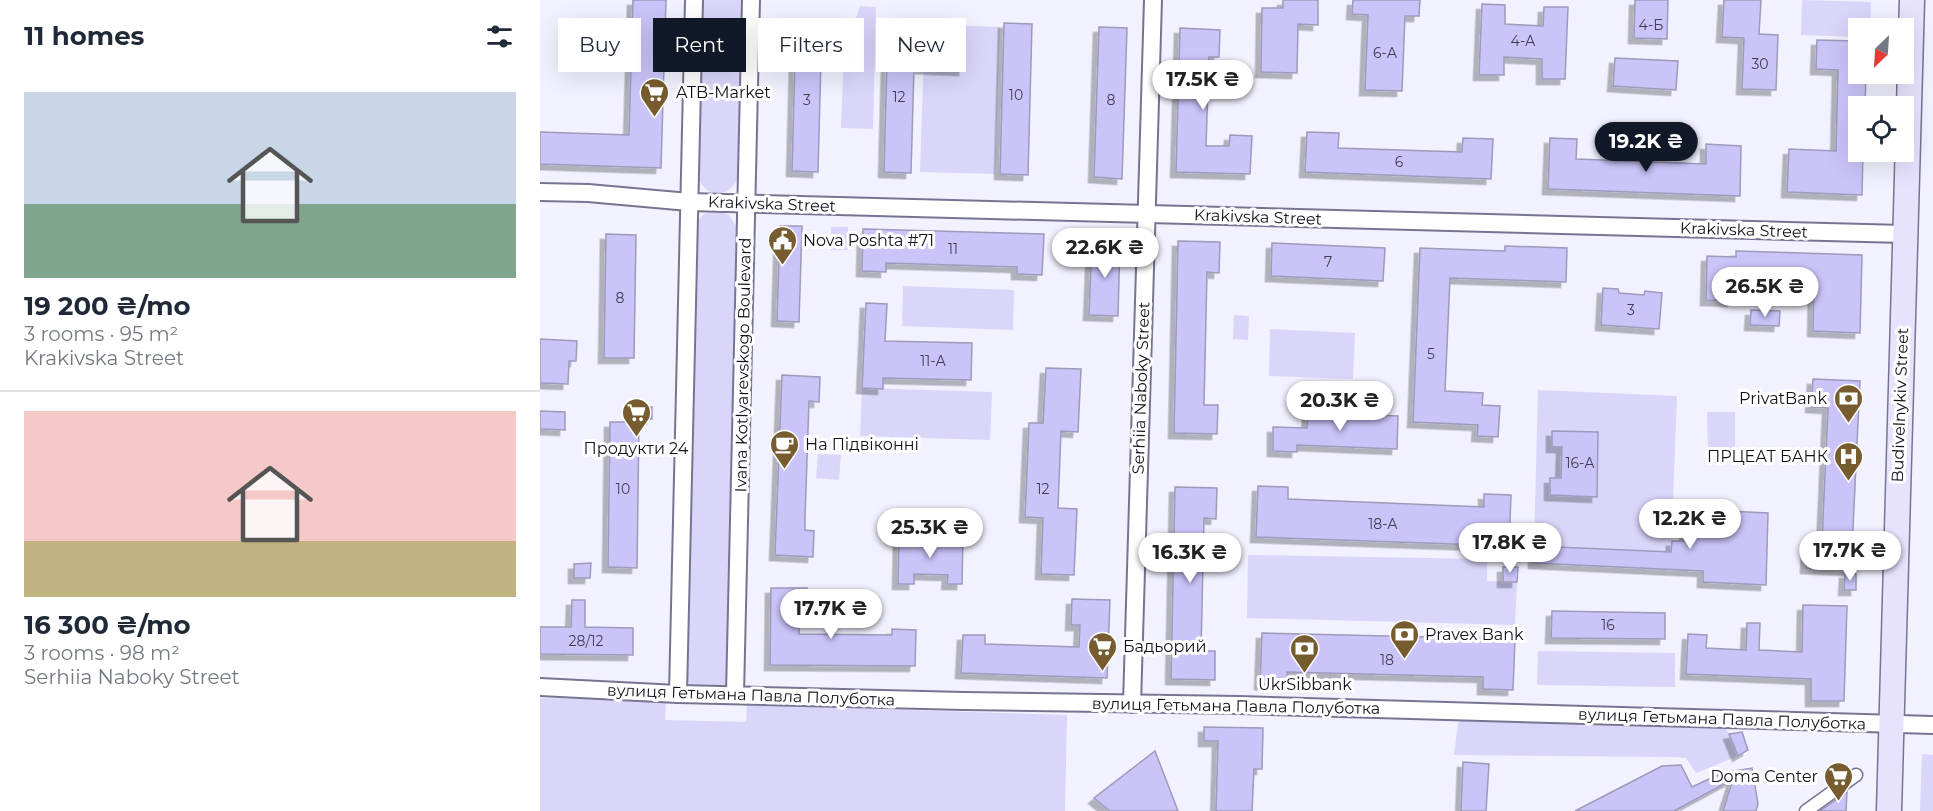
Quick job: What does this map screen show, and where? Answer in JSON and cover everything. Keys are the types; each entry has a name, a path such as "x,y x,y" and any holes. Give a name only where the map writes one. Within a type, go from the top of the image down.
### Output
{"main road":[{"name":"Budivelnykiv Street","path":"1889,811 1912,0"}],"street":[{"path":"678,694 694,0"},
{"name":"Ivana Kotlyarevskogo Boulevard","path":"735,694 751,0"},
{"name":"Serhiia Naboky Street","path":"1131,704 1153,0"},
{"name":"Krakivska Street","path":"540,192 588,193 689,202 1904,234"},
{"name":"вулиця Гетьмана Павла Полуботка","path":"540,687 678,694 1933,725"},
{"path":"1806,811 1856,775"}],"shaded area":[{"path":"702,0 742,0 742,18 702,18"},
{"path":"1802,0 1871,2 1870,18 1848,18 1848,37 1801,35"},
{"path":"860,6 876,7 873,129 841,128 843,72 864,72 864,18 856,18"},
{"path":"966,26 1000,27 995,174 920,172 923,72 966,72"},
{"path":"700,72 740,72 738,178 729,190 717,193 706,189 698,177"},
{"path":"716,210 729,215 736,226 729,677 726,684 720,688 693,687 685,680 695,224 704,214"},
{"path":"831,227 848,227 848,250 831,250"},
{"path":"903,286 1014,290 1013,330 902,326"},
{"path":"1234,315 1249,316 1248,340 1233,339"},
{"path":"1270,329 1355,333 1353,379 1269,376"},
{"path":"862,388 992,392 990,440 860,436"},
{"path":"1538,390 1677,396 1671,552 1534,546"},
{"path":"1707,412 1735,412 1735,449 1708,449"},
{"path":"818,454 841,455 839,480 816,478"},
{"path":"1248,555 1487,559 1487,581 1517,582 1515,625 1247,618"},
{"path":"1538,651 1675,653 1675,687 1537,685"},
{"path":"540,698 666,701 665,720 746,722 747,705 1067,715 1065,811 540,811"},
{"path":"1463,719 1726,728 1738,756 1696,773 1686,758 1676,757 1454,755 1458,723"},
{"path":"1922,754 1933,755 1933,811 1920,811"}],"building":[{"path":"633,0 666,0 665,18 653,18 653,72 664,72 661,168 540,164 540,132 629,135 631,72 641,72 641,18 632,18"},
{"path":"1283,0 1318,0 1318,25 1298,24 1297,73 1261,72 1262,8 1283,8"},
{"path":"1353,0 1420,0 1419,16 1405,16 1402,91 1365,90 1368,15 1352,14"},
{"path":"1635,0 1668,0 1667,39 1634,38"},
{"path":"1724,0 1761,0 1759,34 1778,35 1776,90 1742,89 1744,38 1722,37"},
{"path":"1482,4 1505,5 1505,24 1543,26 1544,7 1568,7 1565,79 1542,79 1542,59 1504,57 1504,75 1479,75"},
{"path":"1004,23 1032,24 1028,175 1000,174"},
{"path":"1099,27 1127,28 1122,179 1094,177"},
{"path":"1180,28 1220,30 1219,57 1209,57 1206,146 1229,146 1230,135 1252,136 1250,174 1176,172"},
{"path":"1817,40 1848,41 1848,84 1866,84 1865,96 1848,96 1848,162 1863,162 1862,195 1787,192 1789,149 1836,151 1838,70 1816,69"},
{"path":"1615,58 1678,61 1676,90 1613,86"},
{"path":"795,72 821,72 818,172 792,171"},
{"path":"887,72 914,72 911,173 884,172"},
{"path":"1307,132 1339,133 1338,148 1462,152 1463,138 1493,139 1491,179 1305,172"},
{"path":"1550,138 1577,139 1576,159 1706,164 1706,144 1741,146 1740,196 1548,189"},
{"path":"780,226 802,226 799,322 777,321"},
{"path":"863,229 1044,234 1042,275 1017,274 1017,267 886,263 886,272 862,271"},
{"path":"606,234 636,235 634,358 604,358"},
{"path":"1092,241 1120,242 1118,316 1089,315"},
{"path":"1178,241 1220,242 1219,273 1207,272 1204,405 1218,405 1217,434 1174,433"},
{"path":"1272,243 1385,248 1383,281 1271,276"},
{"path":"1505,246 1567,248 1566,282 1450,278 1445,391 1483,393 1482,405 1500,406 1498,437 1477,436 1478,425 1413,422 1420,248 1505,251"},
{"path":"1736,251 1862,255 1860,333 1813,331 1814,284 1734,281 1733,301 1706,300 1707,256 1736,257"},
{"path":"1603,288 1618,289 1619,293 1644,295 1645,291 1662,293 1659,329 1601,325"},
{"path":"866,303 887,304 885,341 972,343 971,380 883,378 883,389 862,388"},
{"path":"1751,310 1780,311 1779,326 1750,325"},
{"path":"540,339 577,341 576,361 569,361 568,384 540,383"},
{"path":"1046,368 1081,369 1078,432 1061,431 1058,508 1077,509 1074,575 1041,574 1043,518 1025,517 1029,423 1043,423"},
{"path":"782,375 820,377 819,402 809,401 805,530 814,531 813,557 775,555"},
{"path":"1813,379 1860,381 1851,570 1806,568 1807,540 1822,541 1828,408 1811,407"},
{"path":"642,407 652,407 652,419 641,419"},
{"path":"540,411 565,412 565,430 540,429"},
{"path":"1308,412 1398,416 1397,449 1297,445 1297,452 1273,451 1273,427 1307,428"},
{"path":"610,422 639,422 637,568 608,567"},
{"path":"1552,431 1598,432 1597,497 1550,495 1550,478 1561,478 1562,447 1552,447"},
{"path":"1258,486 1288,487 1288,499 1484,507 1484,494 1511,495 1509,546 1256,537"},
{"path":"1175,487 1217,488 1216,519 1204,518 1201,651 1215,651 1215,680 1171,679"},
{"path":"1686,509 1768,513 1766,585 1703,582 1703,571 1534,563 1534,546 1671,552 1672,541 1685,541"},
{"path":"899,534 915,535 914,541 949,542 949,536 963,536 962,584 947,584 948,575 914,574 914,584 898,584"},
{"path":"591,563 590,578 574,578 574,564"},
{"path":"1503,567 1518,567 1517,582 1503,582"},
{"path":"1845,573 1856,574 1856,590 1844,590"},
{"path":"771,588 807,588 806,610 799,610 799,634 892,635 892,629 916,630 915,666 770,665"},
{"path":"1072,599 1110,600 1107,678 961,673 963,635 985,635 985,644 1079,647 1080,625 1071,625"},
{"path":"572,600 585,600 585,627 633,628 633,655 540,654 540,627 571,627"},
{"path":"1803,605 1847,606 1844,701 1811,701 1811,679 1686,674 1688,634 1707,635 1706,648 1746,650 1747,623 1760,623 1759,650 1802,652"},
{"path":"1552,611 1665,613 1665,639 1551,638"},
{"path":"1262,633 1515,639 1513,690 1483,689 1483,677 1287,672 1287,685 1260,684"},
{"path":"1204,727 1263,728 1262,769 1254,769 1252,811 1216,811 1218,741 1204,741"},
{"path":"1742,732 1748,750 1738,756 1729,734"},
{"path":"1155,751 1178,811 1110,811 1094,798"},
{"path":"1463,762 1489,764 1486,811 1461,811"},
{"path":"1681,765 1692,787 1722,773 1752,768 1758,804 1756,811 1723,811 1733,779 1674,811 1575,811 1662,766"},
{"name":"Doma Center","path":"1847,792 1846,811 1820,811"}],"place":[{"name":"ATB-Market","path":"655,118"},
{"name":"Nova Poshta #71","path":"782,266"},
{"name":"PrivatBank","path":"1848,424"},
{"name":"Продукти 24","path":"636,438"},
{"name":"На Підвіконні","path":"784,470"},
{"name":"ПРЦЕАТ БАНК","path":"1849,482"},
{"name":"Pravex Bank","path":"1404,660"},
{"name":"Бадьорий","path":"1102,672"},
{"name":"UkrSibbank","path":"1305,674"},
{"name":"Doma Center","path":"1839,802"}]}
